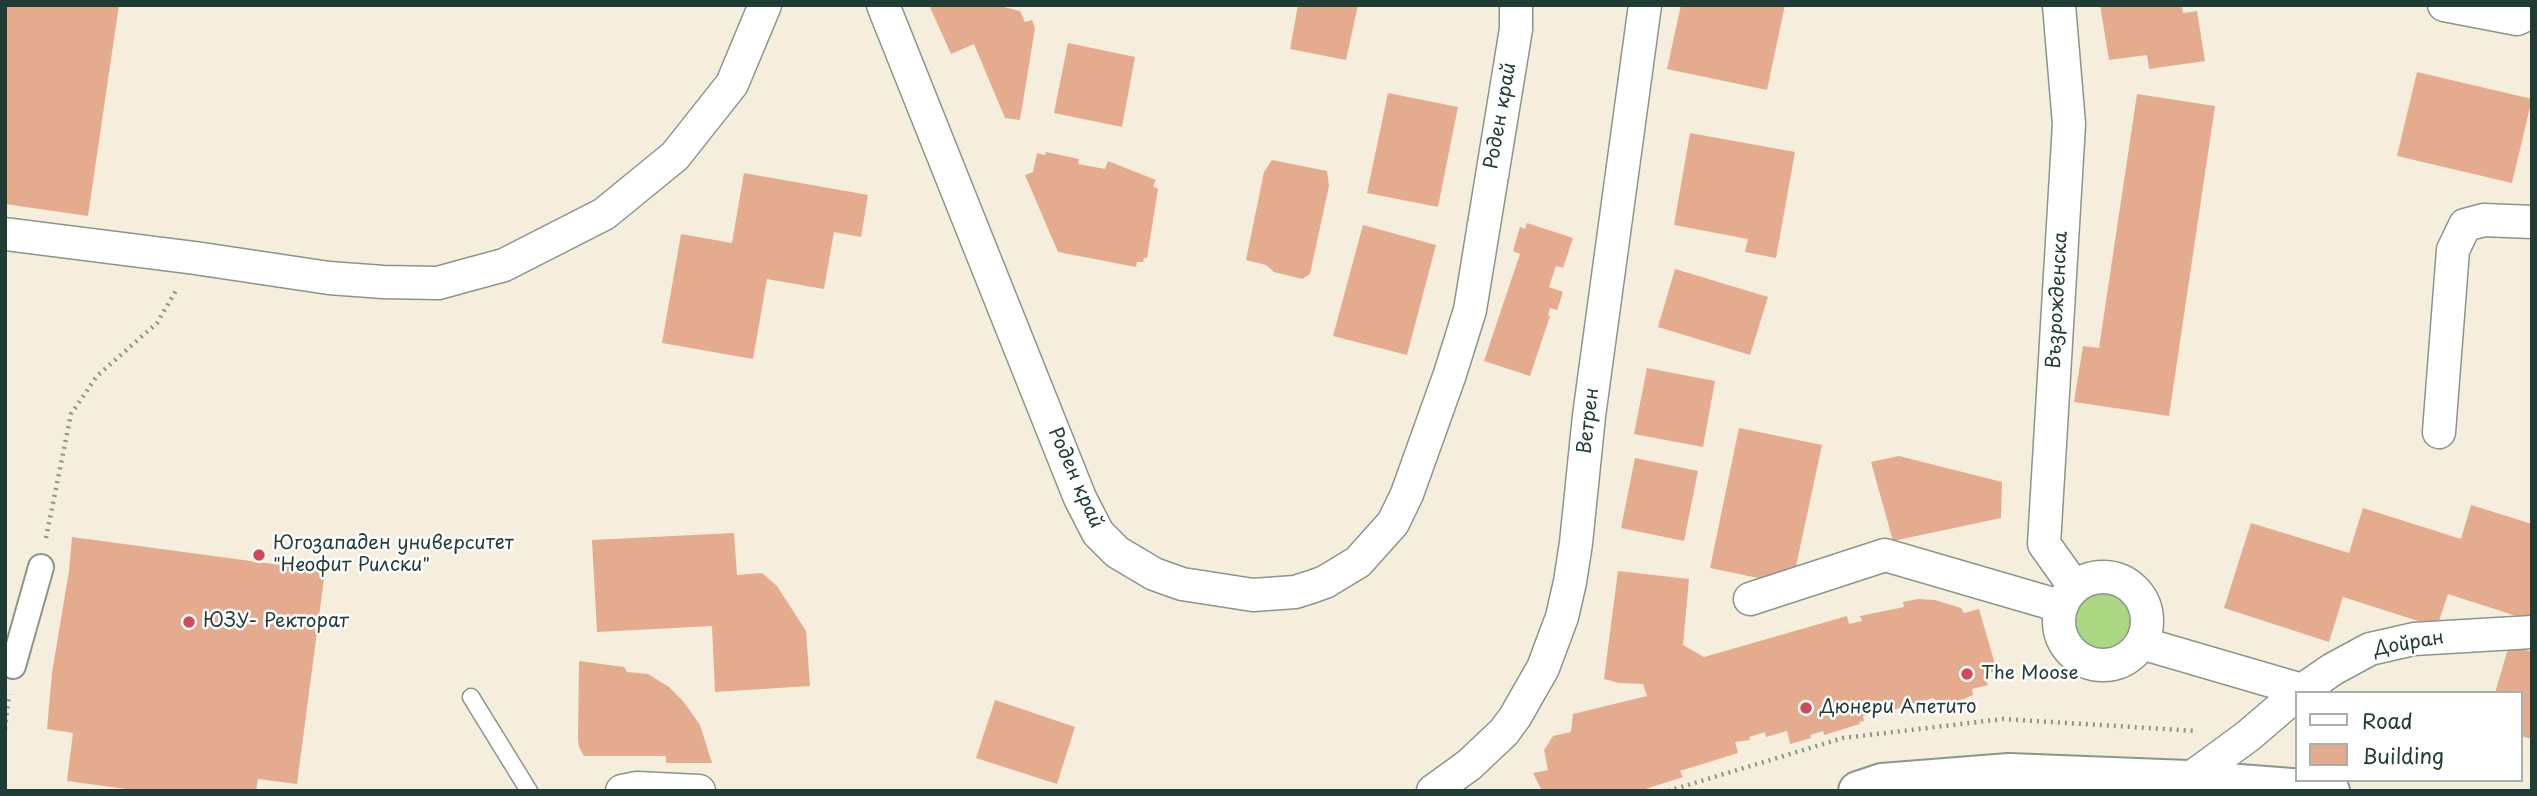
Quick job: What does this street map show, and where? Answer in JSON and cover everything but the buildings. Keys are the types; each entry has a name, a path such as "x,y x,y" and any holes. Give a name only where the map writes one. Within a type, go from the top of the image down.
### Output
{"street":[{"path":"5,234 330,278 383,282 438,282 504,265 604,214 675,156 733,84 765,5"},
{"name":"Роден край","path":"883,5 1080,498 1098,533 1117,552 1154,574 1182,584 1253,595 1295,592 1311,587 1325,582 1358,562 1393,523 1408,494 1450,374 1469,310 1516,29 1516,5"},
{"name":"Ветрен","path":"1433,791 1469,765 1515,718 1544,668 1562,617 1576,543 1588,416 1645,5"},
{"name":"Възрожденска","path":"2059,5 2069,124 2044,544 2067,596"},
{"path":"2444,5 2517,19 2532,12"},
{"path":"2439,432 2453,250 2466,225 2484,220 2532,222"},
{"path":"1750,599 1885,555 2067,596"},
{"path":"13,666 16,619 41,567"},
{"path":"2097,576 2122,580 2141,597 2148,621 2141,643 2128,657 2108,665 2087,662 2069,651 2059,632 2067,596 2097,576"},
{"name":"Дойран","path":"2300,691 2333,669 2371,649 2414,639 2532,632"},
{"path":"2141,643 2296,691"},
{"name":"Дойран","path":"2187,785 2296,695"},
{"path":"1858,791 1882,783 2009,773 2330,791"},
{"path":"622,791 638,788 699,791"}],"lane":[{"path":"471,697 529,791"}],"path":[{"path":"50,512 71,414 97,376 157,323 195,258"}],"green space":[{"path":"2103,594 2114,596 2123,602 2129,611 2129,633 2123,642 2114,648 2103,650 2092,648 2083,642 2077,633 2075,622 2077,611 2083,602 2092,596"}],"place":[{"name":"Югозападен университет \"Неофит Рилски\"","path":"259,555"},
{"name":"ЮЗУ- Ректорат","path":"189,622"},
{"name":"The Moose","path":"1967,674"},
{"name":"Дюнери Апетито","path":"1806,708"}]}
